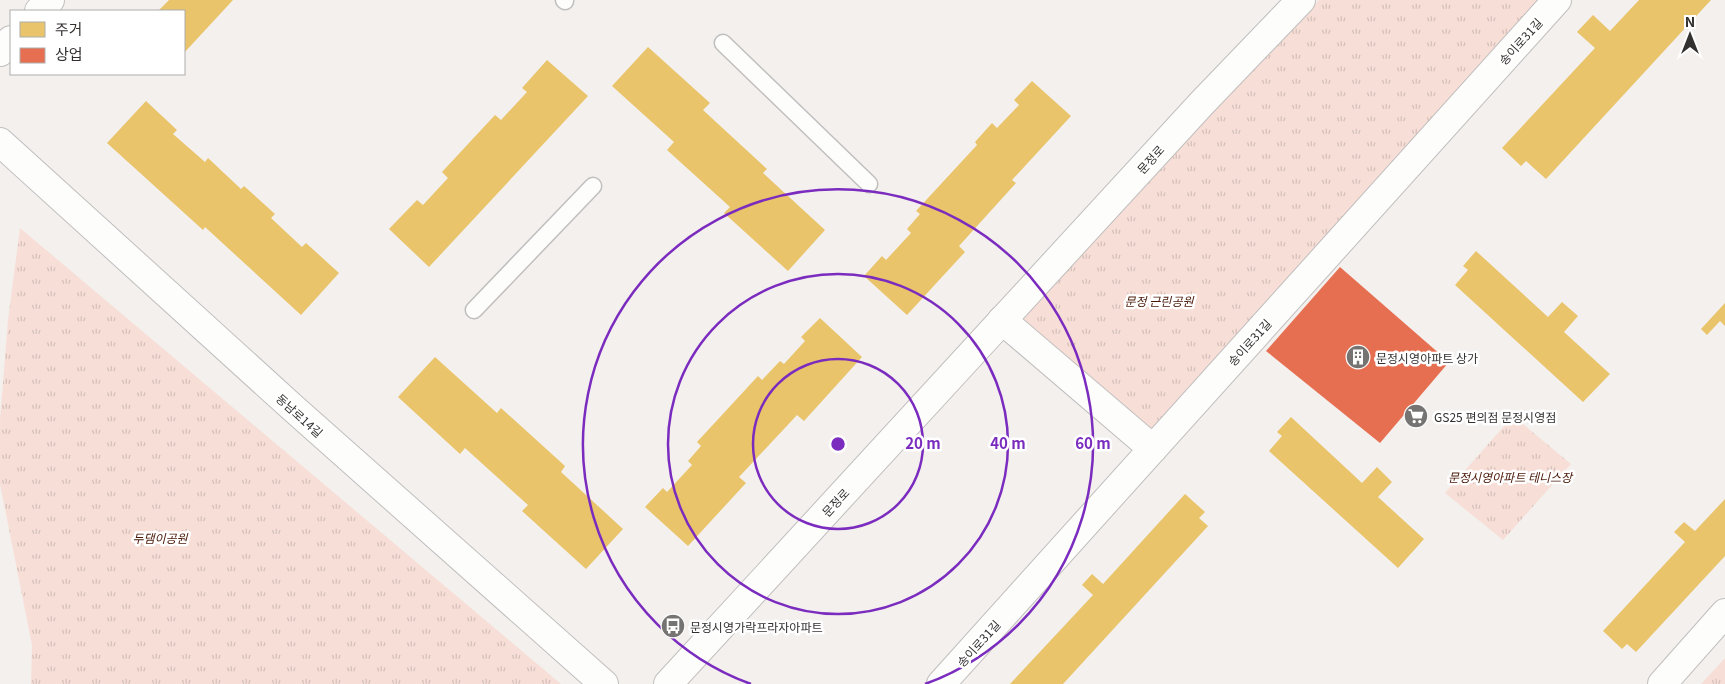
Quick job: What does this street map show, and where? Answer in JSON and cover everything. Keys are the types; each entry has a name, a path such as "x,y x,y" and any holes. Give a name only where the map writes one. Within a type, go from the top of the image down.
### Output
{"street":[{"path":"40,10 50,0"},
{"name":"문정로","path":"668,684 1202,103 1301,0"},
{"name":"송이로31길","path":"941,684 1557,0"},
{"path":"0,52 10,41"},
{"name":"동남로14길","path":"0,142 293,408 604,684"},
{"path":"1002,320 1152,449"},
{"path":"1662,684 1725,613"}],"lane":[{"path":"723,44 869,184"},
{"path":"474,310 593,186"}],"green space":[{"name":"문정 근린공원","path":"1319,0 1549,0 1153,437 1019,323 1217,106"},
{"name":"두댐이공원","path":"20,228 561,684 31,684 32,645 0,484 0,420 8,320"},
{"name":"문정시영아파트 테니스장","path":"1513,416 1571,464 1503,540 1445,493"},
{"path":"1725,658 1725,684 1701,684"}],"building: 주거":[{"path":"169,0 233,0 185,52 185,10 159,10"},
{"path":"1639,0 1711,0 1546,179 1526,161 1521,166 1502,148 1595,48 1577,32 1593,15 1610,31"},
{"path":"648,47 710,103 703,110 767,169 763,173 825,230 788,271 724,213 730,207 667,150 674,142 612,86"},
{"path":"547,60 588,96 429,267 389,229 417,200 423,205 448,178 442,172 495,115 501,120 527,92 522,88"},
{"path":"1032,81 1071,116 1012,180 1016,183 959,246 965,252 907,315 864,276 882,256 886,260 911,233 907,229 920,214 916,211 977,145 975,142 992,123 997,128 1019,105 1014,100"},
{"path":"146,101 177,130 173,134 205,162 208,158 241,189 244,186 275,214 271,218 302,247 306,243 339,273 301,315 205,227 203,230 107,143"},
{"path":"1476,251 1548,317 1562,302 1578,316 1564,332 1610,374 1583,402 1455,285 1468,270 1463,266"},
{"path":"1725,303 1725,326 1720,321 1707,335 1701,329"},
{"path":"820,318 862,357 804,421 797,415 739,477 746,483 688,546 645,507 663,488 667,492 692,465 688,461 701,446 697,442 758,376 762,380 780,361 784,364 805,341 801,337"},
{"path":"435,357 497,413 501,408 565,466 561,472 623,529 586,569 522,511 528,505 465,448 460,454 398,397"},
{"path":"1291,417 1362,483 1377,467 1392,482 1378,497 1424,539 1398,568 1269,451 1282,436 1277,432"},
{"path":"1185,494 1205,512 1199,518 1208,526 1063,684 1010,684 1093,595 1082,585 1092,574 1103,584"},
{"path":"1725,499 1725,556 1636,652 1627,644 1622,649 1603,631 1685,542 1674,532 1684,522 1695,531"}],"building: 상업":[{"name":"문정시영아파트 상가","path":"1340,267 1449,362 1380,443 1266,351"}],"place":[{"name":"문정시영아파트 상가","path":"1358,357"},
{"name":"GS25 편의점 문정시영점","path":"1416,416"},
{"name":"문정시영가락프라자아파트","path":"673,626"}]}
